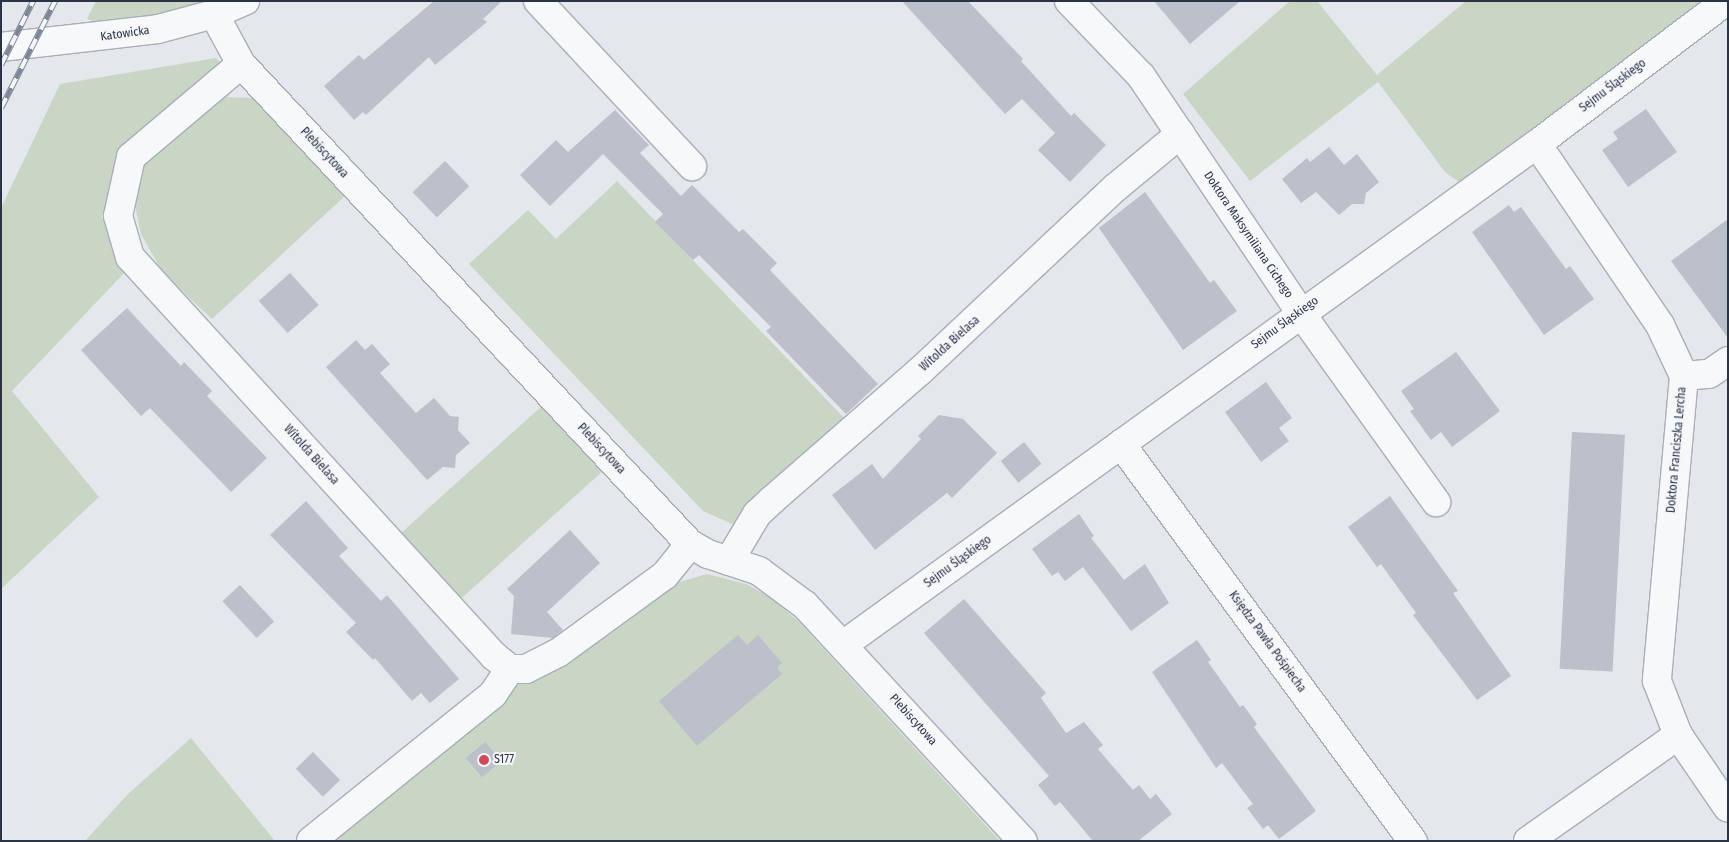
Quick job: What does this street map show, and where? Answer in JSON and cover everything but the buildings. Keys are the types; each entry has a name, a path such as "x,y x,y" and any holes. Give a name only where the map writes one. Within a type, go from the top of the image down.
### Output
{"street":[{"name":"Katowicka","path":"1,47 148,31 214,14 245,1"},
{"path":"538,1 692,166"},
{"name":"Doktora Maksymiliana Cichego","path":"1069,1 1141,76 1300,312 1436,502"},
{"name":"Sejmu Śląskiego","path":"843,645 1300,312 1537,144 1726,1"},
{"name":"Plebiscytowa","path":"214,14 241,64 690,544 729,561 759,571 784,587 843,645 1023,841"},
{"name":"Witolda Bielasa","path":"241,64 131,157 118,216 130,257 494,656 510,669"},
{"name":"Witolda Bielasa","path":"729,561 757,514 927,364 1116,188 1180,134"},
{"name":"Doktora Franciszka Lercha","path":"1537,144 1660,326 1684,376 1657,681 1678,735 1728,808"},
{"path":"1684,376 1709,374 1728,361"},
{"name":"Księdza Pawła Pośpiecha","path":"1121,444 1413,841"},
{"path":"311,841 493,694 510,669 526,669 558,653 665,575 690,544"},
{"path":"1528,841 1678,735"}],"green space":[{"path":"96,1 216,1 114,28 87,19"},
{"path":"1290,1 1317,1 1377,75 1466,1 1707,1 1459,182 1445,172 1378,82 1250,181 1183,94"},
{"path":"216,58 226,68 120,156 102,217 127,270 12,391 99,497 1,589 1,208 60,84"},
{"path":"222,97 254,98 346,195 212,319 163,273 141,234 134,200 140,163"},
{"path":"617,181 847,421 737,526 703,511 469,264 528,210 556,239"},
{"path":"542,406 602,472 460,599 401,533"},
{"path":"707,574 746,584 770,597 799,622 1000,841 326,841 524,680 588,648 666,586"},
{"path":"191,738 275,841 85,841 128,794"}],"railway":[{"path":"1,65 33,1"},
{"path":"1,108 55,1"}],"place":[{"name":"S177","path":"484,760"}]}
